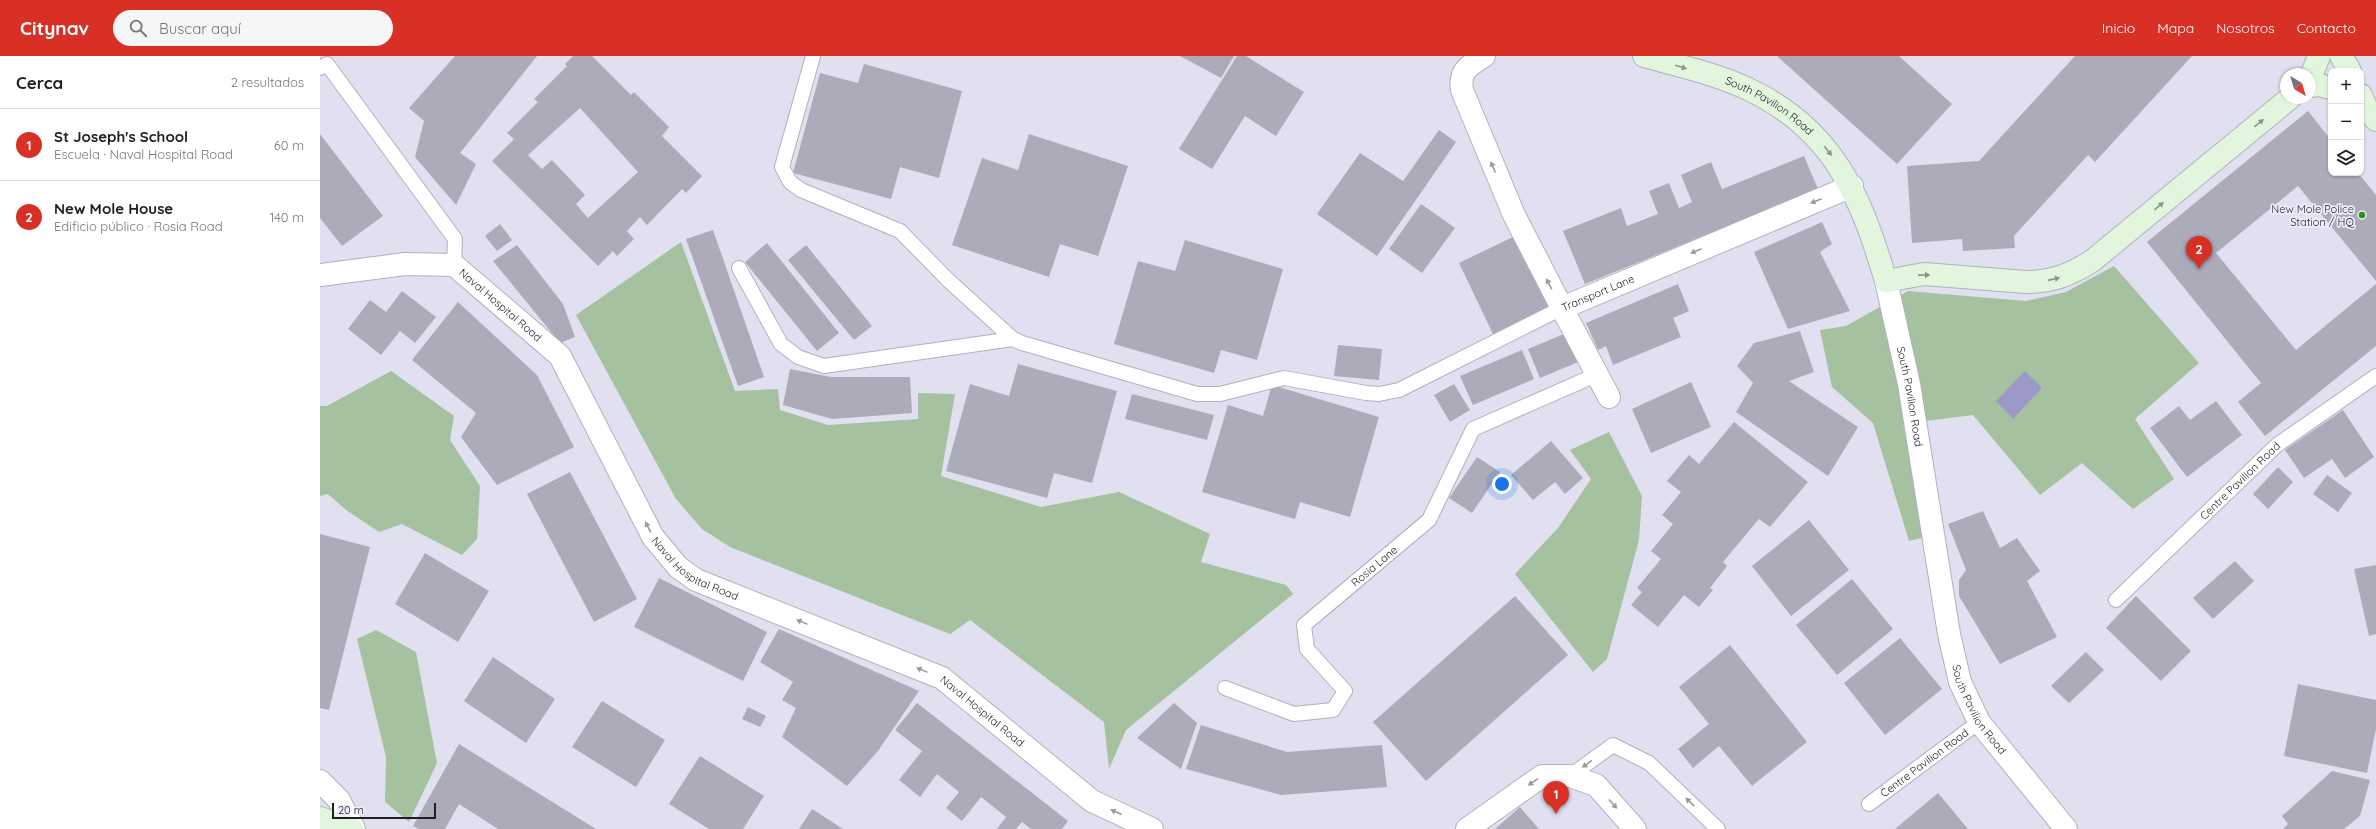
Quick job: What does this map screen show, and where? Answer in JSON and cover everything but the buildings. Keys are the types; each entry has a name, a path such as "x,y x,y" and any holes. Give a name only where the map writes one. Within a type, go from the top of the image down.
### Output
{"main road":[{"name":"South Pavilion Road","path":"1644,56 1726,80 1769,100 1806,127 1825,147 1852,186 1864,212 1886,281"},
{"path":"2314,68 2319,56"},
{"path":"2341,56 2348,68"},
{"path":"2316,85 2328,87"},
{"path":"1886,281 1924,274 2026,282 2047,281 2067,276 2092,261 2283,104"},
{"path":"320,818 353,829"}],"street":[{"name":"Transport Lane","path":"1484,56 1462,74 1460,80 1462,90 1514,216 1562,308 1852,186"},
{"name":"Naval Hospital Road","path":"320,275 405,264 454,265 560,356 654,537 678,567 696,580 942,678 1092,800 1152,829"},
{"name":"South Pavilion Road","path":"1886,281 1909,384 1954,657 1965,696 1979,722 2066,829"},
{"path":"1562,308 1609,397"},
{"path":"1467,829 1542,776 1570,776 1596,785 1635,829"},
{"path":"320,781 338,800 353,829"}],"lane":[{"path":"813,56 782,167 790,182 801,190 900,231 948,280 1013,339 1022,343 1197,394 1220,394 1284,378 1379,394 1406,388 1562,308"},
{"path":"328,63 455,239 454,265"},
{"path":"739,268 782,344 798,357 824,366 1013,339"},
{"name":"Rosia Lane","path":"1225,688 1294,714 1333,710 1345,691 1307,649 1304,625 1429,520 1473,429 1598,374"},
{"name":"Centre Pavilion Road","path":"2116,600 2278,445 2376,376"},
{"name":"Centre Pavilion Road","path":"1869,804 1979,722"},
{"path":"1570,776 1613,745 1650,763 1718,829"}],"green space":[{"path":"681,242 735,391 778,389 780,410 828,425 918,419 918,393 955,394 941,476 1041,507 1119,492 1210,534 1201,562 1286,585 1293,594 1126,730 1109,769 1104,722 970,620 950,634 730,547 702,529 676,499 576,315"},
{"path":"2114,266 2199,363 2135,419 2174,479 2133,509 2082,463 2040,495 1973,415 1903,424 1925,537 1909,541 1873,423 1832,387 1820,330 1846,326 1908,291 2026,301 2066,292"},
{"path":"391,371 454,416 450,440 480,486 477,539 462,555 402,524 379,532 346,510 328,494 320,496 320,406 327,406"},
{"path":"1609,432 1642,496 1639,540 1607,659 1593,672 1515,574 1558,528 1591,479 1570,450"},
{"path":"376,630 416,652 437,763 409,822 385,802 386,757 357,639"}],"shaded area":[{"path":"2025,371 2042,388 2013,419 1996,401"}],"place":[{"name":"New Mole Police Station / HQ","path":"2362,215"},
{"name":"New Mole House","path":"2199,269"},
{"name":"St Joseph's School","path":"1556,814"}]}
